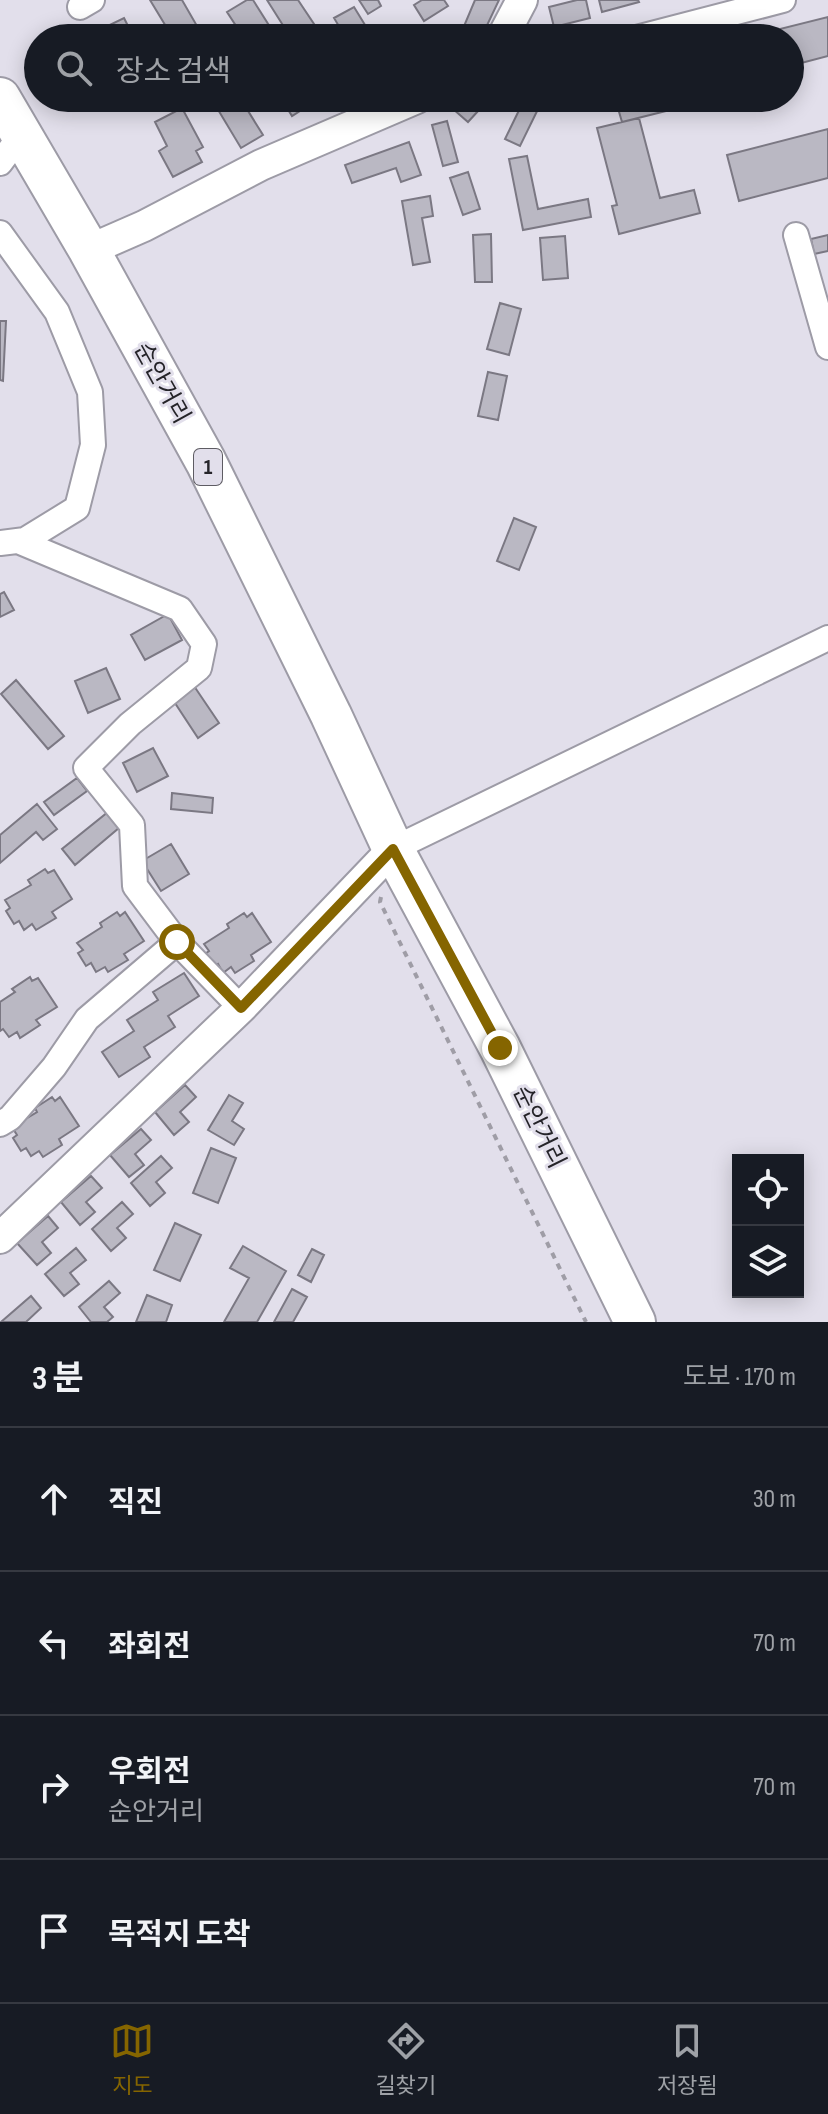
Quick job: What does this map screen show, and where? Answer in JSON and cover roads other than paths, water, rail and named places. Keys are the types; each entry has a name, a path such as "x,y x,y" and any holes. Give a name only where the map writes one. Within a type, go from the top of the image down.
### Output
{"main road":[{"name":"순안거리","path":"0,98 10,149 89,250 206,462 331,715 393,849 500,1048 635,1322"},
{"name":"순안거리","path":"393,849 414,937 609,1322"}],"street":[{"path":"509,24 522,0"},
{"path":"690,24 783,0"},
{"path":"89,250 144,226 261,165 384,112"},
{"path":"0,233 57,312 90,392 93,445 77,508 25,540 7,538"},
{"path":"796,235 828,347"},
{"path":"7,538 180,609 204,644 199,668 130,724 86,768 132,825 135,886 177,942 241,1008"},
{"path":"0,1238 241,1008 393,849 828,638"},
{"path":"2,1120 54,1067 87,1019 177,942"}]}
